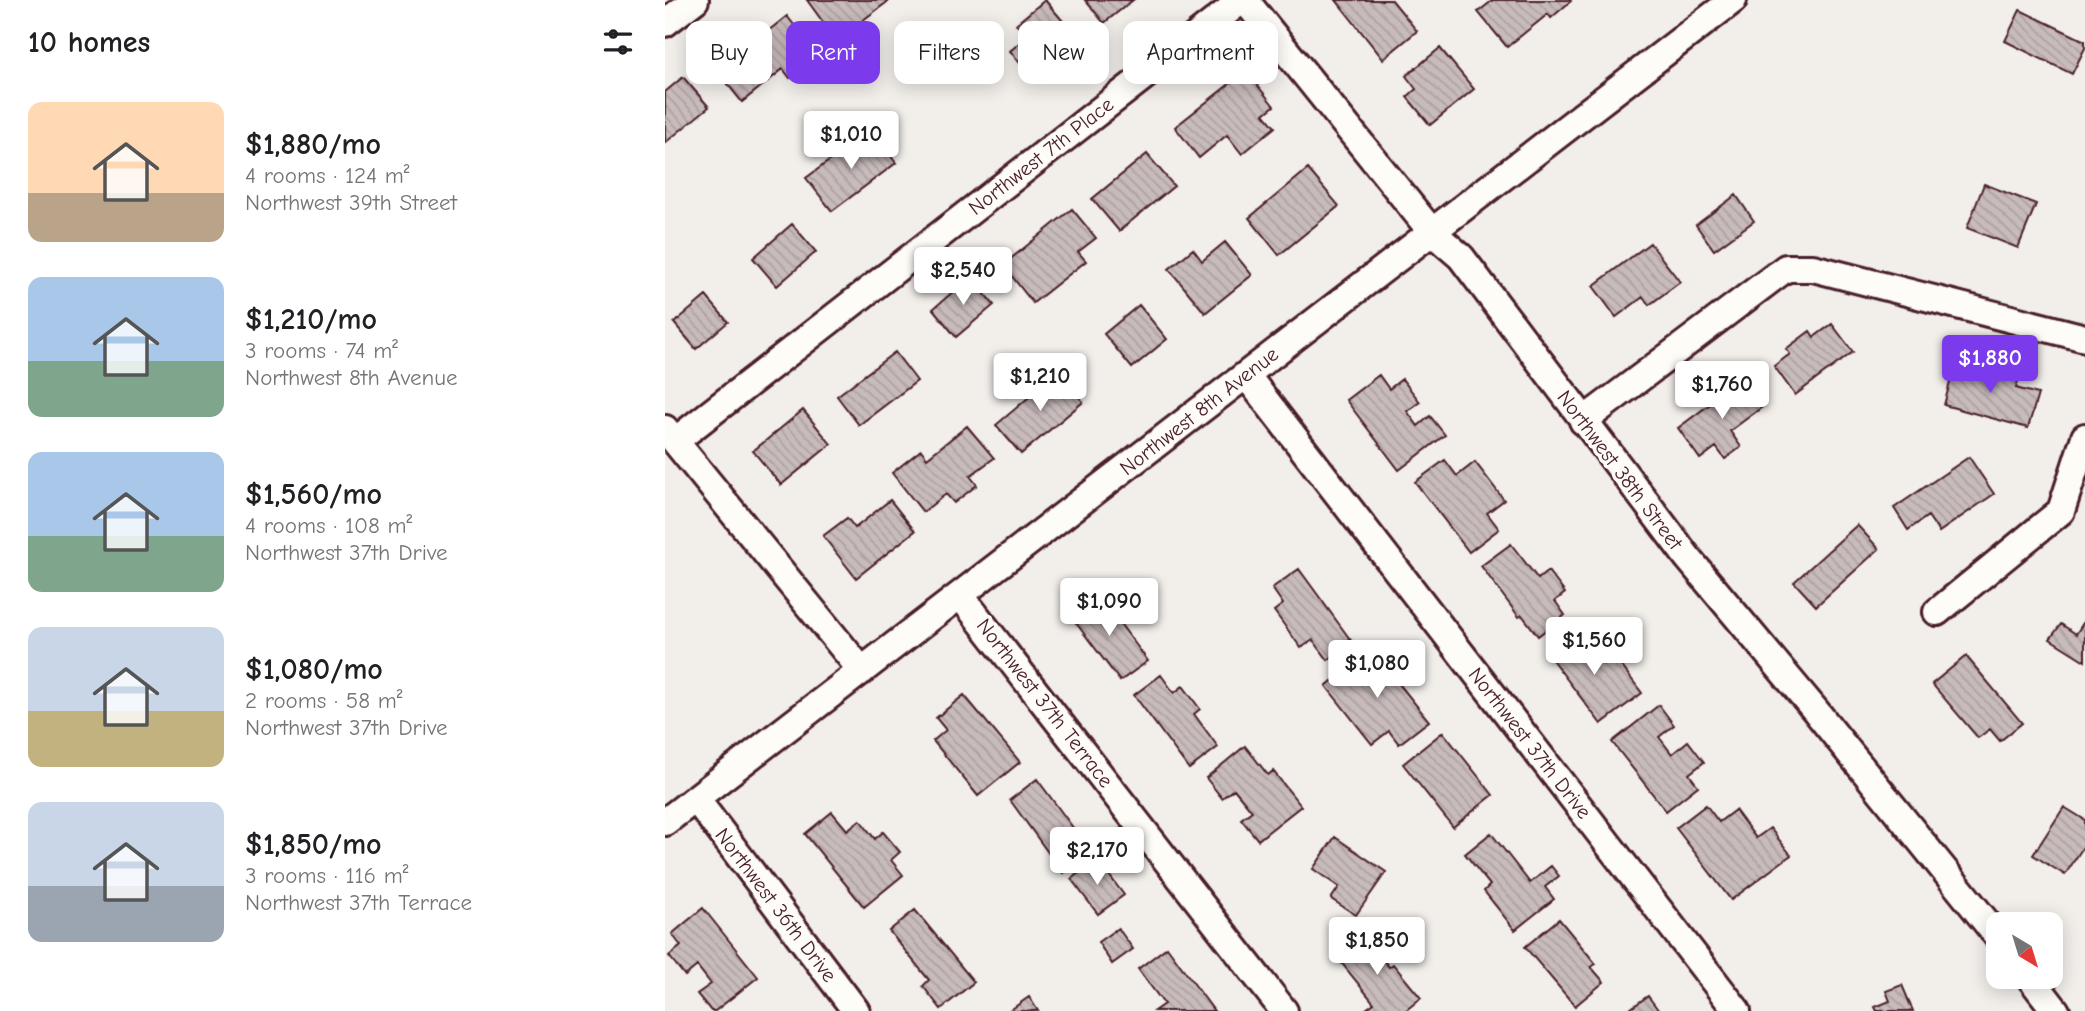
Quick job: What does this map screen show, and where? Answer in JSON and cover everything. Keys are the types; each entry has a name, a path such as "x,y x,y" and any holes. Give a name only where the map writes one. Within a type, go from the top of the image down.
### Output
{"street":[{"path":"665,23 695,0"},
{"name":"Northwest 38th Street","path":"1243,0 1432,232 1461,257 1688,558 1986,922"},
{"name":"Northwest 7th Place","path":"670,435 1243,0"},
{"name":"Northwest 8th Avenue","path":"665,822 1733,0"},
{"path":"1583,421 1786,268 1813,268 2085,338"},
{"name":"Northwest 37th Drive","path":"1246,375 1737,1011"},
{"path":"670,435 862,671"},
{"path":"1937,612 2061,511 2085,437"},
{"name":"Northwest 37th Terrace","path":"960,595 1284,1011"},
{"name":"Northwest 36th Drive","path":"696,799 856,1011"},
{"path":"2039,989 2056,1011"}],"building":[{"path":"807,0 890,0 862,21 822,21"},
{"path":"1045,0 1063,21 1020,21"},
{"path":"1085,0 1133,0 1107,21 1102,21"},
{"path":"1336,0 1392,0 1417,31 1383,59"},
{"path":"1493,0 1571,1 1551,18 1548,14 1507,47 1478,12"},
{"path":"2020,10 2085,41 2085,48 2072,74 2005,41"},
{"path":"787,16 791,21 786,21 786,73 783,69 772,78 772,28"},
{"path":"1018,44 1018,61 1010,51"},
{"path":"1440,48 1474,89 1430,125 1407,97 1416,89 1406,76"},
{"path":"683,77 686,84 689,84 709,107 665,143 665,92"},
{"path":"727,84 764,84 742,102"},
{"path":"1230,84 1256,84 1274,106 1264,114 1275,127 1242,154 1227,135 1199,158 1175,127"},
{"path":"871,130 896,163 832,211 806,178"},
{"path":"1147,154 1174,186 1119,231 1092,199"},
{"path":"1308,169 1339,206 1279,255 1249,218"},
{"path":"1984,184 2036,204 2018,248 1967,228"},
{"path":"1736,195 1754,221 1714,250 1696,225"},
{"path":"1072,209 1096,238 1078,252 1086,261 1033,303 1003,265"},
{"path":"792,224 816,252 777,286 753,258"},
{"path":"1225,242 1252,275 1205,313 1169,269 1193,249 1202,261"},
{"path":"1650,243 1680,282 1649,305 1643,297 1616,317 1593,286"},
{"path":"970,277 994,305 956,337 933,309"},
{"path":"706,296 728,322 696,349 674,323"},
{"path":"1139,305 1167,339 1132,368 1104,334"},
{"path":"1832,324 1853,352 1795,395 1774,366 1790,354 1786,349 1810,331 1814,337"},
{"path":"895,352 917,381 859,425 837,396"},
{"path":"1956,360 2019,377 2016,388 2038,394 2028,428 1944,405"},
{"path":"1059,372 1083,402 1021,454 996,425"},
{"path":"1379,375 1389,389 1402,379 1420,402 1407,411 1418,426 1430,416 1445,435 1399,470 1346,400"},
{"path":"1745,378 1765,405 1730,431 1741,447 1725,459 1716,447 1700,459 1678,428"},
{"path":"803,410 831,444 781,485 753,451"},
{"path":"967,426 994,458 970,476 977,485 954,503 946,494 923,512 892,473 921,450 927,458"},
{"path":"1969,457 1994,494 1939,532 1928,516 1908,530 1894,508"},
{"path":"1445,460 1457,476 1475,462 1504,500 1487,513 1499,529 1469,552 1415,482"},
{"path":"890,500 915,531 856,578 823,536 847,518 855,528"},
{"path":"1857,525 1879,549 1816,606 1794,582"},
{"path":"1511,544 1538,579 1548,571 1565,593 1555,601 1565,615 1538,636 1522,615 1519,617 1481,566"},
{"path":"1299,569 1352,642 1328,660 1313,640 1301,648 1274,611 1283,604 1272,588"},
{"path":"1098,594 1148,661 1120,681 1070,615"},
{"path":"2085,620 2085,661 2050,639 2061,624 2076,634"},
{"path":"1577,630 1603,664 1614,656 1642,693 1601,724 1547,653"},
{"path":"1371,649 1429,721 1399,744 1389,731 1372,744 1326,686"},
{"path":"1966,656 2022,723 2000,741 1990,729 1978,738 1932,684"},
{"path":"1161,675 1174,693 1183,686 1200,709 1194,714 1218,747 1189,769 1134,695"},
{"path":"964,695 1020,762 978,796 933,741 946,730 936,718"},
{"path":"1659,705 1674,725 1659,737 1672,754 1688,741 1704,762 1689,774 1698,786 1666,811 1612,742"},
{"path":"1443,732 1493,795 1453,827 1403,764"},
{"path":"1245,746 1268,775 1273,771 1301,806 1258,840 1241,819 1252,811 1234,789 1222,798 1206,778"},
{"path":"1037,779 1091,852 1063,873 1010,800"},
{"path":"1706,805 1719,822 1735,810 1756,838 1770,828 1791,855 1731,900 1676,828"},
{"path":"2064,807 2085,820 2085,844 2065,875 2033,855"},
{"path":"832,812 847,830 860,820 875,839 883,832 900,852 891,860 903,875 864,907 805,834"},
{"path":"1491,833 1530,883 1551,866 1559,876 1545,887 1554,899 1515,930 1484,891 1490,885 1465,854"},
{"path":"1335,837 1386,872 1356,915 1331,899 1339,887 1313,869"},
{"path":"1097,859 1124,895 1098,914 1071,879"},
{"path":"703,908 758,977 715,1011 711,1011 697,994 711,984 697,966 685,976 669,956 681,946 672,934"},
{"path":"915,910 974,982 941,1009 923,986 929,980 889,931"},
{"path":"1559,919 1596,964 1591,967 1604,982 1575,1006 1525,947"},
{"path":"1118,928 1133,949 1112,964 1098,942"},
{"path":"1362,933 1389,967 1393,964 1421,998 1405,1011 1367,1011 1374,1003 1335,955"},
{"path":"1167,947 1214,1011 1154,1011 1164,1004 1138,969"},
{"path":"1902,985 1913,1011 1877,1011 1875,1007 1890,1001 1886,991"},
{"path":"1648,996 1659,1011 1627,1011"},
{"path":"1029,997 1038,1011 1009,1011"}]}
